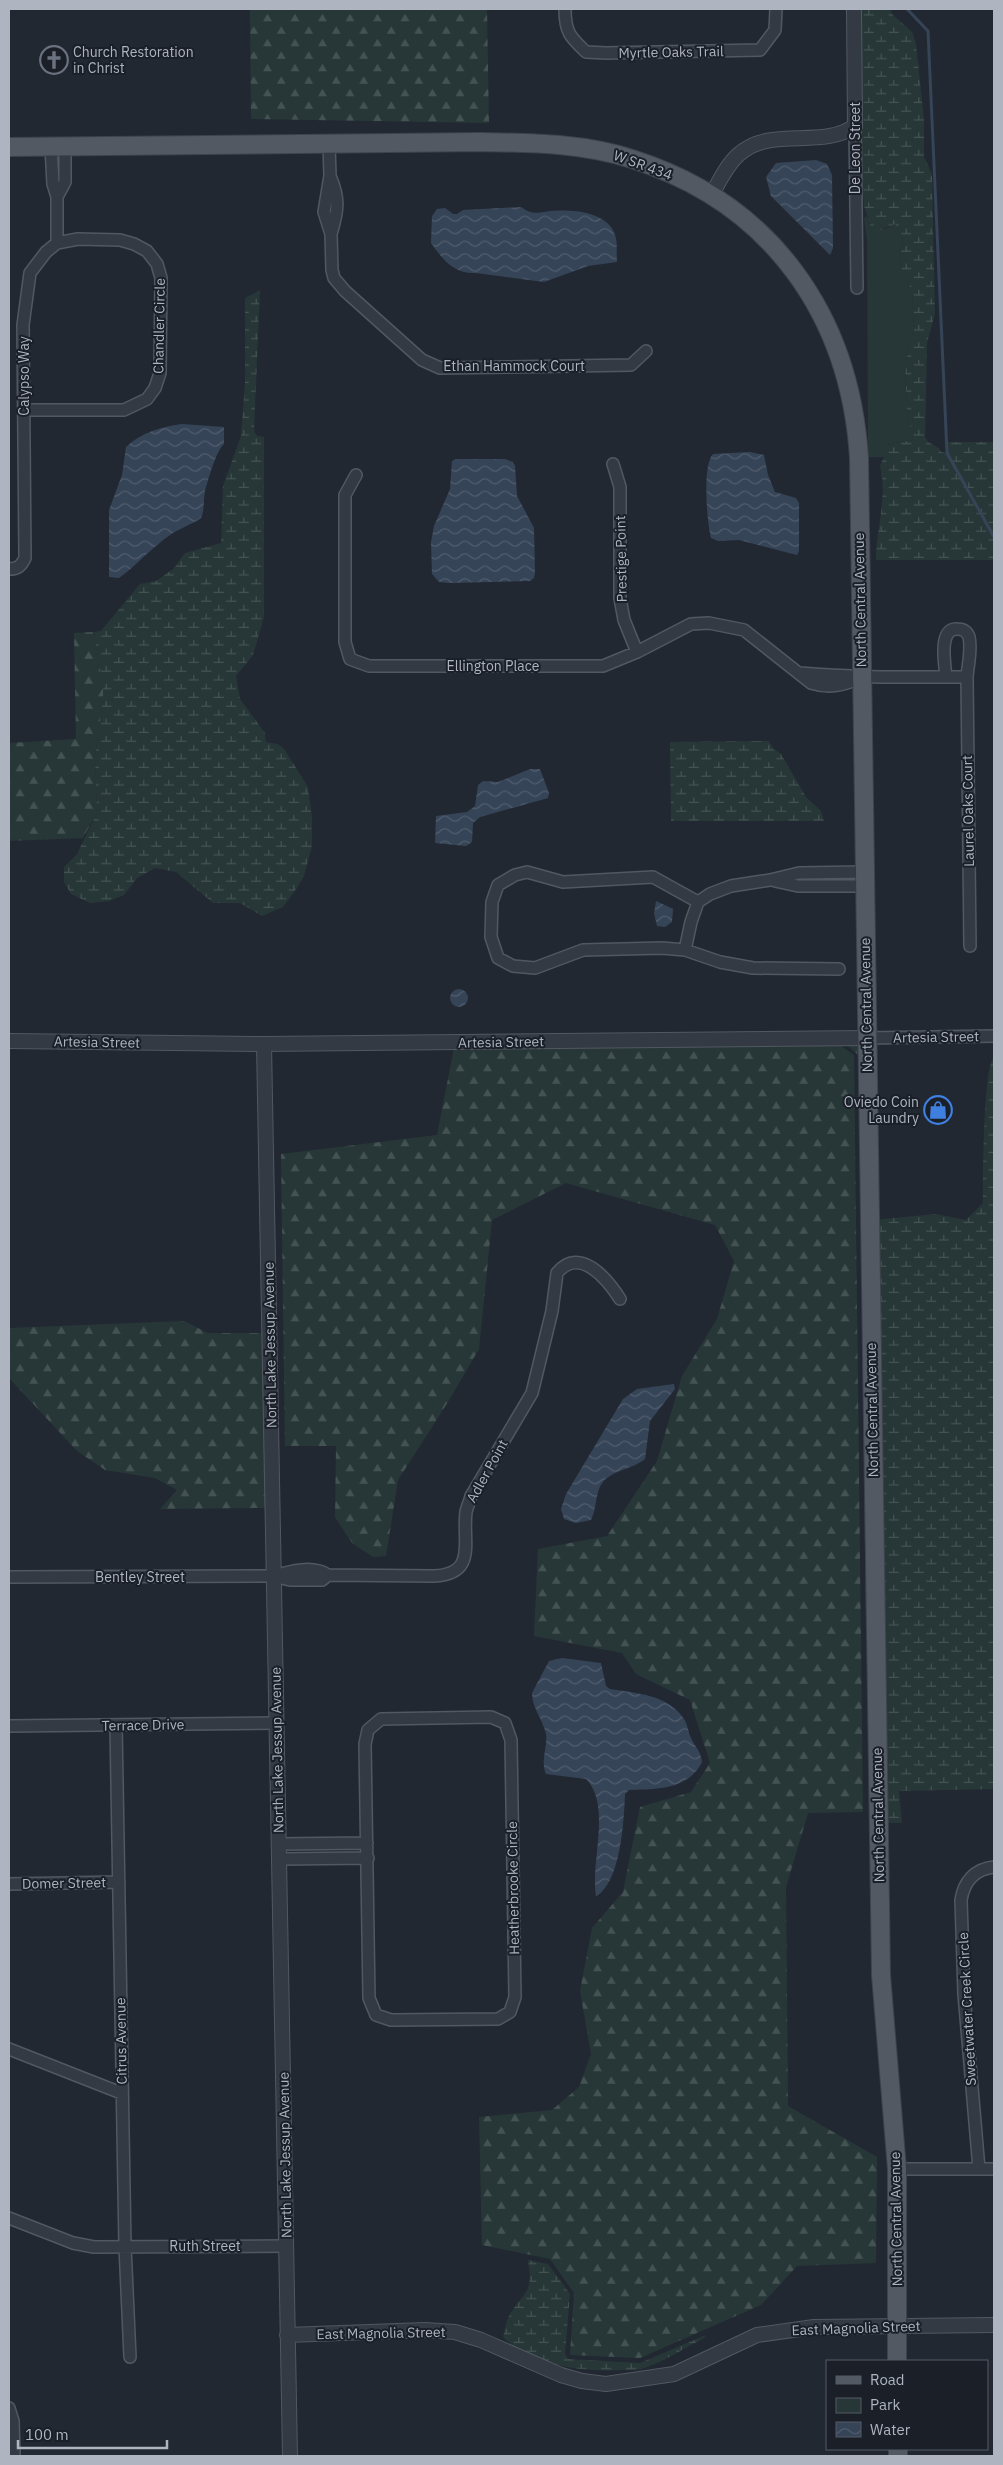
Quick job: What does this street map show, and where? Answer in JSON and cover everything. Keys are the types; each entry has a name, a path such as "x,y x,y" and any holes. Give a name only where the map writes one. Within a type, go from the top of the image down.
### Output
{"main road":[{"name":"W SR 434","path":"9,147 481,142 573,147 621,156 659,168 711,196 754,228 773,246 793,270 821,312 840,355 854,411 859,458"},
{"name":"North Central Avenue","path":"859,458 881,1975 897,2170 897,2360"}],"street":[{"name":"Myrtle Oaks Trail","path":"565,9 565,24 570,37 586,52 606,53 760,50 775,30 776,9"},
{"name":"De Leon Street","path":"854,9 857,288"},
{"path":"711,196 729,165 740,153 753,146 770,140 830,137 846,132 855,126"},
{"name":"Ethan Hammock Court","path":"329,144 330,176 324,212 331,234 334,278 352,297 430,365 440,368 631,365 646,352"},
{"path":"57,243 57,197 53,184 58,146"},
{"name":"Chandler Circle","path":"24,410 124,410 148,399 155,388 160,373 161,278 153,257 141,247 120,240 78,239 57,243"},
{"name":"Calypso Way","path":"9,569 15,569 22,565 25,558 24,325 30,273 46,252 57,243"},
{"name":"Prestige Point","path":"612,464 620,487 620,598 624,620 637,652"},
{"name":"Ellington Place","path":"356,475 345,495 345,642 350,659 370,666 603,666 637,652 691,624 726,625 744,630 800,673 842,674 861,678"},
{"name":"Laurel Oaks Court","path":"946,677 945,640 948,632 954,628 967,632 970,639 967,677 970,946"},
{"path":"861,678 967,677"},
{"path":"698,902 653,877 563,882 527,872 515,875 498,885 492,902 491,937 498,958 513,966 535,968 583,950 662,948 685,950 720,962 754,968 839,969"},
{"path":"685,950 690,922 698,902 710,894 731,886 799,873 864,879"},
{"name":"Artesia Street","path":"9,1041 264,1044 994,1036"},
{"name":"North Lake Jessup Avenue","path":"264,1044 272,1576 280,1859 290,2456"},
{"name":"Adler Point","path":"272,1576 290,1580 322,1580 328,1575 434,1576 456,1571 463,1562 466,1550 466,1512 471,1496 532,1393 552,1311 557,1273 565,1266 584,1264 600,1272 620,1299"},
{"name":"Bentley Street","path":"9,1578 272,1576"},
{"name":"Heatherbrooke Circle","path":"491,1717 505,1723 511,1740 512,1760 515,1997 510,2012 498,2019 391,2020 376,2015 370,1998 367,1843 365,1744 368,1730 381,1719 491,1717"},
{"name":"Terrace Drive","path":"9,1726 277,1723"},
{"name":"Citrus Avenue","path":"116,1725 124,2246 130,2357"},
{"path":"327,1843 328,1858"},
{"path":"279,1844 367,1843"},
{"path":"280,1859 368,1858"},
{"name":"Sweetwater Creek Circle","path":"979,2169 966,2014 961,1900 963,1889 970,1878 978,1871 994,1867"},
{"name":"Domer Street","path":"9,1884 119,1882"},
{"path":"9,2049 121,2093"},
{"path":"897,2170 994,2169"},
{"path":"9,2218 73,2243 94,2247 124,2246"},
{"name":"Ruth Street","path":"124,2246 286,2246"},
{"name":"East Magnolia Street","path":"287,2335 425,2330 455,2332 481,2340 561,2375 582,2381 606,2384 674,2374 735,2345 766,2334 814,2327 994,2325"},
{"path":"9,2408 13,2421 14,2456"}],"green space":[{"path":"250,9 487,9 489,123 251,119"},
{"path":"859,9 890,9 892,14 912,32 916,44 924,120 924,157 932,174 935,314 927,343 925,437 928,442 939,448 941,452 946,453 947,442 994,442 994,560 876,560 883,489 880,466 884,457 882,451 890,444 913,440 907,410 905,365 914,328 912,292 901,267 900,252 904,240 895,224 873,233 864,206 861,172"},
{"path":"867,216 869,224 885,229 895,224 904,240 900,252 901,267 912,292 914,328 905,365 907,410 913,440 889,444 884,457 868,457 867,240 864,218"},
{"path":"260,290 254,431 257,436 264,437 264,617 253,655 236,676 240,699 265,733 266,742 278,744 284,749 308,787 312,817 312,846 304,876 283,907 262,916 240,903 213,903 176,872 155,868 137,878 124,895 109,901 90,903 71,894 64,882 64,867 77,854 97,813 95,758 103,699 103,682 93,632 101,631 140,584 156,581 173,569 185,553 221,543 223,486 241,436 245,383 245,298"},
{"path":"93,632 103,682 103,699 95,758 97,813 83,838 9,841 9,743 76,739 74,633"},
{"path":"769,741 773,748 781,754 806,797 821,811 824,821 671,821 670,742"},
{"path":"862,1043 869,1634 866,1634 859,1056 846,1044"},
{"path":"841,1046 854,1055 863,1812 808,1813 786,1887 788,2106 877,2157 876,2263 797,2266 761,2305 640,2358 570,2355 574,2293 550,2259 482,2245 479,2117 552,2110 579,2087 591,2054 580,1991 592,1928 623,1892 640,1807 691,1792 710,1763 690,1700 636,1674 622,1653 534,1636 538,1549 607,1536 657,1461 682,1376 717,1319 734,1261 715,1225 566,1183 492,1220 479,1349 448,1402 398,1480 386,1556 373,1557 352,1543 335,1517 336,1446 285,1446 281,1154 437,1135 454,1048"},
{"path":"994,1057 994,1789 899,1791 902,1823 883,1823 874,1220 936,1214 966,1220 983,1203 986,1102 990,1065"},
{"path":"184,1321 208,1333 264,1333 267,1508 160,1509 177,1490 155,1478 105,1470 77,1451 9,1378 9,1328"},
{"path":"528,2260 548,2264 570,2294 565,2354 568,2359 640,2363 706,2335 704,2338 666,2359 642,2369 592,2370 575,2368 559,2366 529,2355 503,2337 508,2318 526,2292 530,2281"}],"water":[{"path":"816,160 827,164 832,175 833,248 830,255 771,196 766,177 776,163"},
{"path":"521,207 534,213 559,210 578,211 597,216 611,227 615,235 617,262 588,266 544,282 461,271 450,265 431,243 432,216 437,209 445,208 453,214 457,214 463,210"},
{"path":"182,424 224,427 224,444 210,473 201,518 163,540 119,578 109,577 109,510 122,475 126,447 152,431"},
{"path":"750,452 764,455 768,475 775,492 796,498 799,503 799,551 797,555 739,540 718,541 711,538 706,494 707,470 710,460 713,454"},
{"path":"456,459 505,459 513,462 515,466 517,496 534,528 535,573 534,578 530,581 449,583 439,582 432,574 431,542 434,526 450,489 452,461"},
{"path":"530,769 540,769 549,793 548,798 480,817 473,823 472,842 466,846 435,843 436,816 467,812 475,806 478,785 483,781 498,782"},
{"path":"656,901 673,909 672,922 665,927 657,926 654,913"},
{"path":"459,989 465,992 468,998 465,1004 459,1007 453,1004 450,998 453,992"},
{"path":"674,1384 675,1389 650,1421 645,1459 612,1475 603,1482 600,1486 591,1520 576,1523 564,1519 561,1509 566,1494 623,1399 637,1389"},
{"path":"562,1658 601,1663 606,1686 610,1689 651,1697 670,1705 678,1711 685,1721 702,1762 689,1778 680,1783 661,1788 629,1790 625,1794 624,1819 616,1865 604,1889 596,1896 595,1883 599,1819 598,1804 594,1790 586,1779 546,1774 544,1759 546,1734 532,1698 532,1693 549,1661"}],"waterway":[{"path":"907,9 928,31 947,453 994,537"}],"place":[{"name":"Church Restoration in Christ","path":"54,60"},
{"name":"Oviedo Coin Laundry","path":"938,1110"}]}
